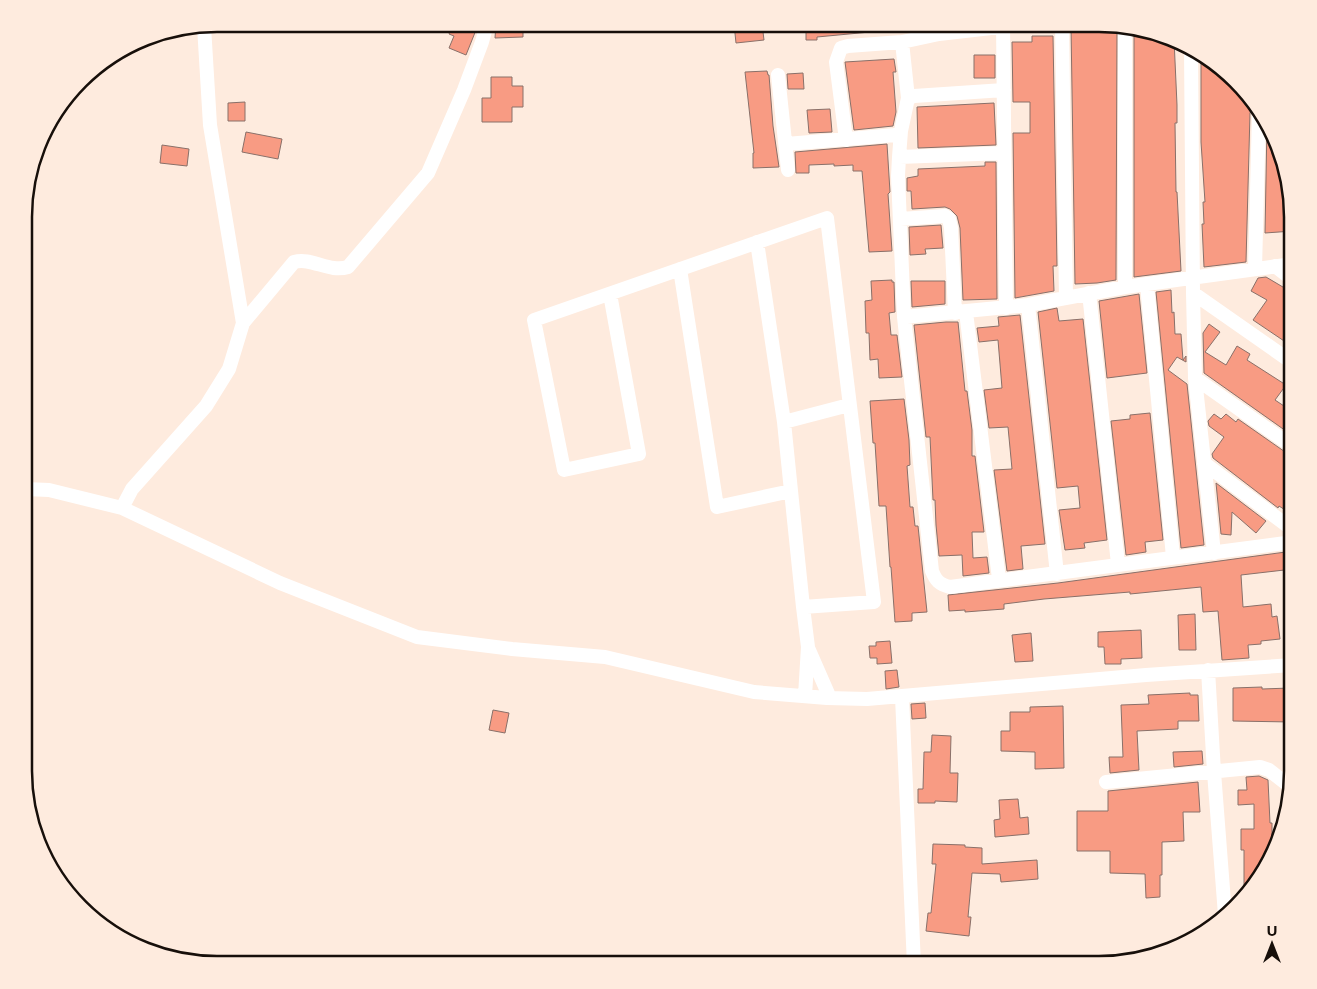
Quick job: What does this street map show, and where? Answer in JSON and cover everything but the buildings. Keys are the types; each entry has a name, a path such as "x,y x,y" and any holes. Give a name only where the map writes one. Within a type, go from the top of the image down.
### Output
{"street":[{"path":"122,508 132,489 206,406 229,369 243,323 294,262 302,260 331,269 348,267 428,174 464,90 485,32"},
{"path":"846,140 836,62 841,48 902,42 930,32"},
{"path":"1003,32 1006,308"},
{"path":"1062,32 1066,298"},
{"path":"204,33 210,125 243,323"},
{"path":"1125,34 1125,287"},
{"path":"902,42 908,98 901,131 899,157 904,317 932,570 940,584 950,587 999,579 1057,574 1118,564 1214,554 1284,543"},
{"path":"1191,57 1195,378 1214,554"},
{"path":"778,75 788,170"},
{"path":"908,98 1004,90"},
{"path":"1255,269 1259,123"},
{"path":"786,144 896,135 901,131"},
{"path":"899,157 1004,153"},
{"path":"900,219 945,216 949,219 960,313 999,579"},
{"path":"610,294 639,454 564,470 534,320 827,218 874,602 803,607"},
{"path":"758,242 784,422 808,646 805,696"},
{"path":"904,317 1028,305 1125,287 1284,265"},
{"path":"1275,266 1284,273"},
{"path":"680,269 717,507 791,491"},
{"path":"1147,285 1173,558"},
{"path":"1088,293 1118,564"},
{"path":"1193,293 1284,358"},
{"path":"1028,305 1057,574"},
{"path":"1195,378 1284,441"},
{"path":"784,422 849,405"},
{"path":"1204,463 1284,523"},
{"path":"32,489 49,490 122,508 280,583 418,637 512,649 605,657 754,692 868,699 1284,665"},
{"path":"808,646 830,698"},
{"path":"1208,670 1224,909"},
{"path":"902,697 914,956"},
{"path":"1106,782 1260,767 1269,770 1284,782"}]}
